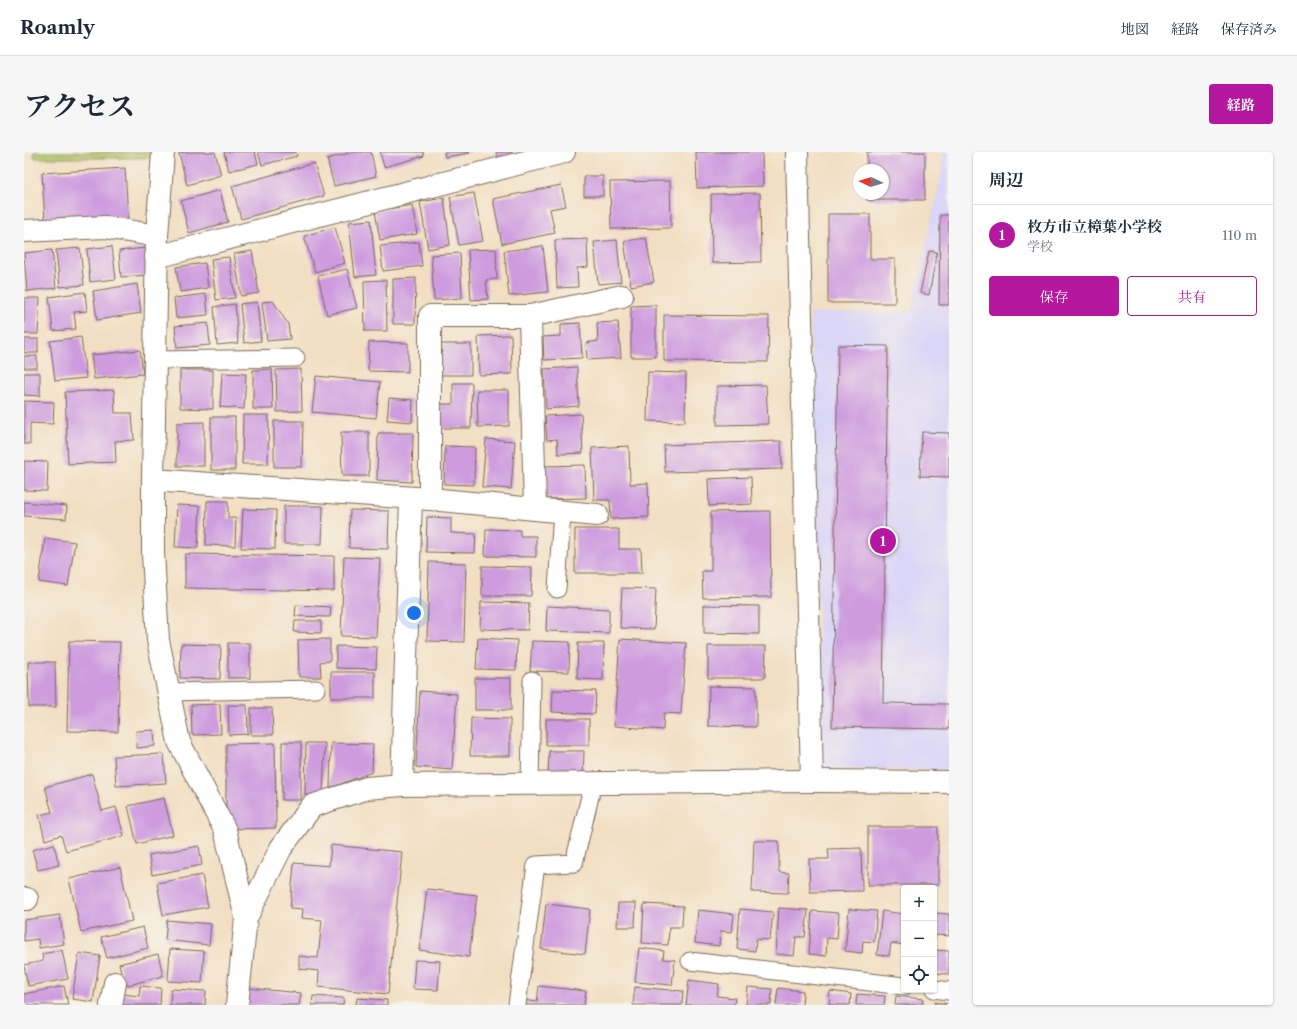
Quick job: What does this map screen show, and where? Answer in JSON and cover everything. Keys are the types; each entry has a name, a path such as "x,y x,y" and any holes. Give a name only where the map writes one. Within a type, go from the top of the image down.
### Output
{"street":[{"path":"163,152 156,247 153,480 153,553 158,640 179,742 225,830 246,918 237,1005"},
{"path":"24,231 105,227 156,247 564,152"},
{"path":"797,152 812,781"},
{"path":"402,785 430,316 530,316 622,296"},
{"path":"530,316 535,509"},
{"path":"153,480 420,499 597,515"},
{"path":"246,918 281,848 312,806 367,788 402,785 812,781 949,782"},
{"path":"111,1005 115,983"}],"lane":[{"path":"155,360 296,358"},
{"path":"557,589 562,512"},
{"path":"530,784 532,680"},
{"path":"169,692 316,689"},
{"path":"517,1005 536,865 574,863 593,784"},
{"path":"690,961 901,986"},
{"path":"937,989 949,991"}],"shaded area":[{"path":"941,152 949,152 949,770 822,768 810,313 911,311 942,172"}],"green space":[{"path":"34,152 155,152 155,158 34,158"}],"building":[{"path":"215,152 221,175 187,185 179,153"},
{"path":"224,152 255,152 258,164 229,171"},
{"path":"258,152 296,152 297,156 262,165"},
{"path":"353,152 371,152 376,176 334,186 327,159"},
{"path":"380,152 423,152 424,156 384,167"},
{"path":"444,152 470,152 470,153 445,157"},
{"path":"496,152 512,152 513,155 498,159"},
{"path":"696,152 762,152 763,186 697,188"},
{"path":"867,152 925,152 925,200 889,200 889,164 867,164"},
{"path":"314,163 324,196 241,219 232,186"},
{"path":"125,168 128,218 45,222 42,173"},
{"path":"584,176 603,176 603,196 584,196"},
{"path":"670,181 671,228 611,229 610,182"},
{"path":"561,185 566,206 550,209 555,233 502,244 493,199"},
{"path":"220,190 228,222 189,233 181,201"},
{"path":"474,193 483,241 459,245 450,197"},
{"path":"760,193 761,262 712,263 711,194"},
{"path":"444,198 450,245 428,249 420,202"},
{"path":"412,205 417,234 380,240 375,211"},
{"path":"828,214 870,214 870,259 895,259 895,303 828,303"},
{"path":"940,215 949,215 949,305 939,305"},
{"path":"371,220 376,275 355,277 349,222"},
{"path":"335,227 345,263 315,272 304,236"},
{"path":"646,238 654,282 631,286 624,241"},
{"path":"587,239 588,267 577,268 578,287 557,288 555,240"},
{"path":"617,240 621,282 598,284 594,242"},
{"path":"419,242 422,266 383,271 380,246"},
{"path":"112,246 116,279 90,282 87,249"},
{"path":"543,246 548,292 509,296 504,251"},
{"path":"80,248 84,285 60,287 56,250"},
{"path":"145,248 148,275 121,277 119,251"},
{"path":"496,249 497,279 486,280 488,299 471,300 468,250"},
{"path":"52,250 56,288 27,291 24,253"},
{"path":"252,251 259,293 241,296 234,254"},
{"path":"929,251 937,252 929,295 920,293"},
{"path":"460,253 462,298 434,300 431,255"},
{"path":"229,257 235,298 216,300 211,259"},
{"path":"205,263 208,288 180,292 176,267"},
{"path":"347,269 357,308 327,315 318,276"},
{"path":"416,278 415,324 393,324 393,279"},
{"path":"386,280 387,331 365,331 364,281"},
{"path":"137,284 141,313 97,320 93,291"},
{"path":"85,292 87,311 74,312 76,329 53,331 49,297"},
{"path":"206,294 208,315 176,318 174,298"},
{"path":"24,298 40,298 38,334 24,334"},
{"path":"273,301 288,324 290,339 267,341 262,302"},
{"path":"257,302 261,341 244,343 240,304"},
{"path":"235,304 238,343 217,345 214,307"},
{"path":"656,305 656,357 631,357 631,306"},
{"path":"664,315 769,316 768,362 664,361"},
{"path":"618,322 621,358 587,360 586,343 598,341 597,323"},
{"path":"208,323 210,345 177,348 175,326"},
{"path":"580,323 582,358 544,360 543,337 561,336 561,324"},
{"path":"511,335 512,374 479,375 478,336"},
{"path":"81,337 86,378 55,381 50,341"},
{"path":"24,339 38,339 38,353 24,353"},
{"path":"369,342 408,343 408,372 368,371"},
{"path":"439,344 471,344 471,375 439,375"},
{"path":"838,345 888,346 883,703 949,704 949,729 832,727"},
{"path":"140,350 143,374 94,379 91,355"},
{"path":"24,356 37,356 37,368 24,368"},
{"path":"577,367 579,406 546,409 544,369"},
{"path":"272,369 273,409 253,409 253,370"},
{"path":"301,369 302,411 277,412 276,370"},
{"path":"180,370 213,370 213,409 180,408"},
{"path":"648,372 686,373 685,422 647,421"},
{"path":"24,373 40,373 40,396 24,395"},
{"path":"222,373 246,374 244,409 220,407"},
{"path":"316,376 380,382 376,418 312,412"},
{"path":"453,383 472,383 471,428 440,428 440,404 453,404"},
{"path":"766,385 768,424 717,425 717,386"},
{"path":"114,390 115,413 132,413 134,440 115,441 116,462 68,464 65,392"},
{"path":"477,390 509,390 509,426 478,427"},
{"path":"389,398 413,400 412,422 387,420"},
{"path":"24,401 54,402 53,424 30,423 30,444 24,444"},
{"path":"581,414 583,453 558,454 557,439 547,440 545,416"},
{"path":"243,415 269,415 268,464 242,464"},
{"path":"211,417 235,417 235,470 211,470"},
{"path":"274,421 303,421 302,467 274,467"},
{"path":"204,422 204,466 177,466 177,423"},
{"path":"341,432 369,432 369,476 342,476"},
{"path":"922,432 949,433 949,477 920,476"},
{"path":"378,433 413,433 412,482 377,480"},
{"path":"486,439 515,441 511,489 482,487"},
{"path":"781,441 782,469 665,472 664,445"},
{"path":"445,446 475,447 474,485 444,484"},
{"path":"629,446 630,484 648,483 649,517 611,519 610,500 594,500 592,448"},
{"path":"24,461 48,462 47,491 24,490"},
{"path":"585,465 586,498 544,499 543,466"},
{"path":"751,477 752,504 709,506 708,479"},
{"path":"207,501 228,501 228,518 236,518 235,546 206,545"},
{"path":"24,502 67,506 66,519 24,516"},
{"path":"177,505 200,506 198,548 175,547"},
{"path":"284,506 323,506 322,544 284,544"},
{"path":"243,509 276,510 275,549 241,548"},
{"path":"350,510 389,511 388,549 349,548"},
{"path":"770,511 771,597 703,598 702,571 711,571 711,512"},
{"path":"427,517 451,518 451,533 476,534 475,553 426,552"},
{"path":"486,529 520,530 520,536 536,536 536,557 485,556"},
{"path":"575,529 619,529 619,549 641,549 642,573 575,573"},
{"path":"45,538 75,542 68,586 39,582"},
{"path":"185,554 334,556 334,591 185,588"},
{"path":"344,557 380,558 376,637 341,636"},
{"path":"429,562 466,563 464,642 427,641"},
{"path":"482,566 532,567 531,596 482,596"},
{"path":"622,588 656,589 654,629 620,628"},
{"path":"481,602 529,603 528,630 480,629"},
{"path":"296,605 331,607 330,617 295,616"},
{"path":"704,605 759,606 759,634 704,633"},
{"path":"547,606 609,609 609,633 546,631"},
{"path":"295,621 321,621 321,633 294,632"},
{"path":"478,638 517,640 516,670 476,669"},
{"path":"330,639 330,661 320,662 321,677 299,677 298,640"},
{"path":"620,639 686,643 681,714 664,713 663,730 614,726"},
{"path":"69,641 120,642 118,732 67,731"},
{"path":"532,641 570,642 569,672 530,671"},
{"path":"228,643 250,643 250,678 228,678"},
{"path":"578,643 604,643 603,680 577,679"},
{"path":"181,644 221,645 220,679 180,678"},
{"path":"336,646 377,647 376,669 336,668"},
{"path":"708,646 766,646 765,678 708,678"},
{"path":"28,662 55,662 56,707 29,707"},
{"path":"331,672 375,672 375,698 331,698"},
{"path":"475,678 511,678 511,710 475,710"},
{"path":"709,686 756,687 756,727 708,726"},
{"path":"553,690 596,691 595,714 552,712"},
{"path":"420,691 457,694 452,770 416,767"},
{"path":"220,704 221,734 192,735 191,705"},
{"path":"228,705 247,705 248,734 229,735"},
{"path":"251,708 272,708 273,735 251,735"},
{"path":"471,718 510,719 510,756 470,756"},
{"path":"546,719 589,719 589,745 546,745"},
{"path":"154,730 155,746 137,748 136,731"},
{"path":"282,742 301,742 301,800 282,800"},
{"path":"275,743 276,828 226,829 226,744"},
{"path":"306,743 325,743 323,795 305,795"},
{"path":"331,743 373,744 372,772 330,788"},
{"path":"549,751 584,751 583,777 548,777"},
{"path":"164,754 166,783 116,786 114,756"},
{"path":"92,774 102,811 116,807 124,836 66,851 61,835 45,840 39,815 52,812 45,787"},
{"path":"164,798 173,835 137,844 128,806"},
{"path":"868,827 938,827 938,885 868,885"},
{"path":"754,841 779,841 779,872 789,873 788,893 752,892"},
{"path":"54,844 59,865 38,870 32,850"},
{"path":"331,845 402,852 388,994 318,987 319,971 299,969 299,956 318,958 322,920 302,918 303,909 290,908 294,863 329,866"},
{"path":"199,846 202,865 152,875 149,855"},
{"path":"861,848 862,891 810,892 809,859 829,859 828,849"},
{"path":"120,867 132,921 81,932 69,879"},
{"path":"202,875 208,907 163,915 157,883"},
{"path":"427,889 477,895 469,957 419,950"},
{"path":"618,903 636,903 635,927 617,927"},
{"path":"546,904 590,909 585,954 541,949"},
{"path":"644,904 683,906 682,927 669,927 668,945 642,943"},
{"path":"779,908 808,910 805,937 796,937 794,956 776,954"},
{"path":"740,909 773,912 770,940 756,939 755,951 737,949"},
{"path":"849,909 877,911 874,942 863,941 862,953 845,951"},
{"path":"698,910 734,914 732,932 720,931 719,946 695,943"},
{"path":"812,911 839,913 837,939 827,938 826,956 809,954"},
{"path":"882,911 901,914 901,945 891,943 889,956 877,955"},
{"path":"937,913 949,914 949,936 937,935"},
{"path":"60,915 64,944 39,948 38,939 24,941 24,920"},
{"path":"167,920 211,924 209,945 165,940"},
{"path":"143,927 148,948 107,958 101,937"},
{"path":"639,948 664,951 663,959 675,960 672,985 635,982"},
{"path":"170,949 204,951 202,983 168,981"},
{"path":"62,950 68,979 28,986 24,965 43,961 42,954"},
{"path":"937,950 949,951 949,974 937,973"},
{"path":"79,953 100,956 93,1002 72,999"},
{"path":"158,954 163,976 125,986 119,964"},
{"path":"415,960 440,961 438,990 413,989"},
{"path":"689,980 719,984 717,996 735,998 734,1005 686,1005"},
{"path":"64,986 68,1005 24,1005 24,994"},
{"path":"140,986 161,988 160,1005 122,1005 123,994 139,996"},
{"path":"539,986 586,991 584,1005 524,1005 524,1000 537,1002"},
{"path":"635,987 683,991 682,1005 633,1005"},
{"path":"748,987 772,989 771,1005 746,1005"},
{"path":"248,988 301,993 299,1005 247,1005"},
{"path":"778,988 803,991 802,1005 776,1005"},
{"path":"171,989 206,991 205,1005 170,1005"},
{"path":"830,991 851,994 850,1005 829,1005"},
{"path":"857,994 885,996 884,1005 856,1005"},
{"path":"313,996 344,998 343,1005 312,1005"},
{"path":"896,996 923,999 922,1005 895,1005"},
{"path":"357,998 387,1000 387,1005 356,1005"},
{"path":"935,1002 949,1004 949,1005 935,1005"}],"place":[{"name":"枚方市立樟葉小学校","path":"883,541"}]}
